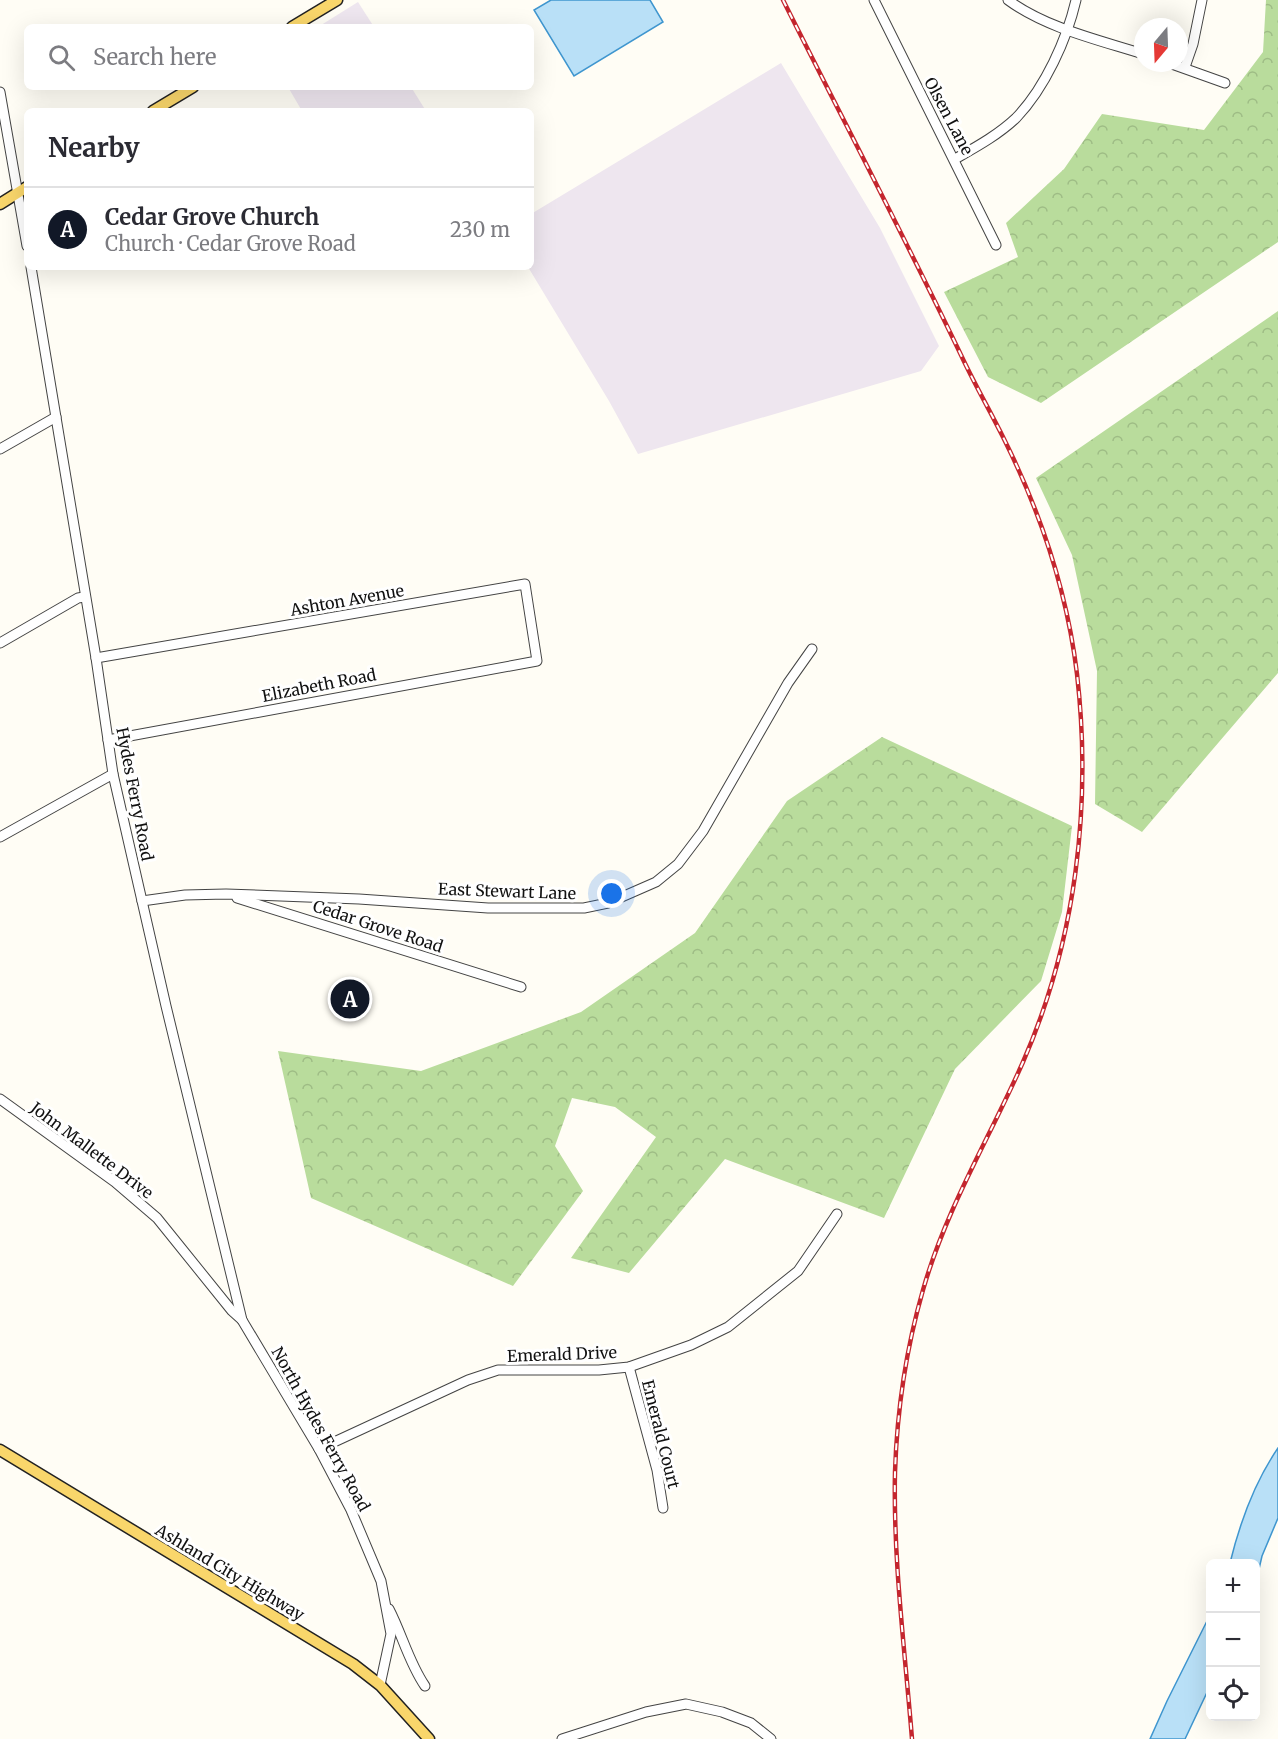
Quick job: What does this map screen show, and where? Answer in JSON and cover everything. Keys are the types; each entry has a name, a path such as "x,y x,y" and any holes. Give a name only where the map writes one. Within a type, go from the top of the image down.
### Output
{"main road":[{"path":"297,24 337,0"},
{"path":"158,108 188,90"},
{"path":"0,204 23,190"},
{"name":"Ashland City Highway","path":"0,1450 344,1658 380,1685 429,1739"}],"street":[{"name":"Olsen Lane","path":"874,0 996,245"},
{"path":"1008,0 1031,14 1069,30 1134,51"},
{"path":"955,159 1000,132 1017,117 1039,87 1069,30 1076,0"},
{"path":"1188,58 1202,0"},
{"path":"1188,68 1225,83"},
{"path":"0,92 23,190"},
{"name":"Hydes Ferry Road","path":"32,270 113,774 242,1320"},
{"path":"0,450 56,417"},
{"name":"Ashton Avenue","path":"96,658 525,584 537,661 535,662"},
{"path":"0,643 78,598 84,597"},
{"name":"East Stewart Lane","path":"142,901 226,894 539,909 584,908 608,903 656,882 678,864 703,831 788,683 813,649"},
{"name":"Elizabeth Road","path":"108,740 535,662"},
{"path":"0,837 113,774"},
{"name":"Cedar Grove Road","path":"226,894 521,987"},
{"name":"John Mallette Drive","path":"0,1099 115,1182 157,1218 232,1311"},
{"name":"Emerald Drive","path":"319,1449 468,1380 498,1370 599,1370 629,1367 691,1345 728,1327 798,1271 837,1214"},
{"name":"North Hydes Ferry Road","path":"232,1311 242,1320 319,1449 351,1510 381,1581 391,1634 380,1685"},
{"name":"Emerald Court","path":"629,1367 657,1470 663,1509"},
{"name":"North Hydes Ferry Road","path":"385,1602 399,1627 419,1678 425,1686"},
{"path":"562,1739 646,1712 686,1704 722,1712 751,1723 771,1739"}],"shaded area":[{"path":"358,2 372,24 323,24"},
{"path":"781,63 880,228 939,346 921,371 638,454 609,401 530,270 534,270 534,212"},
{"path":"290,90 413,90 424,108 300,108"}],"green space":[{"path":"1266,0 1278,0 1278,242 1041,403 988,377 944,292 1018,257 1006,223 1064,169 1102,114 1204,130 1263,52"},
{"path":"1278,311 1278,673 1142,832 1095,804 1097,671 1072,555 1036,478"},
{"path":"882,737 1072,826 1062,912 1041,981 955,1069 884,1218 725,1159 629,1273 571,1258 656,1137 615,1107 572,1098 555,1146 583,1191 513,1286 311,1198 278,1051 421,1071 581,1012 695,933 787,801"}],"water":[{"path":"551,0 650,0 663,22 574,76 534,10"},
{"path":"1278,1448 1278,1518 1260,1565 1260,1559 1231,1559 1249,1503 1269,1461"},
{"path":"1206,1623 1206,1694 1185,1739 1150,1739"}],"railway":[{"path":"783,0 1003,437 1029,494 1050,552 1066,612 1077,674 1081,723 1082,773 1076,872 1056,969 1023,1062 956,1203 933,1260 917,1312 903,1380 896,1449 895,1505 898,1572 912,1739"}],"place":[{"name":"Cedar Grove Church","path":"350,999"}]}
